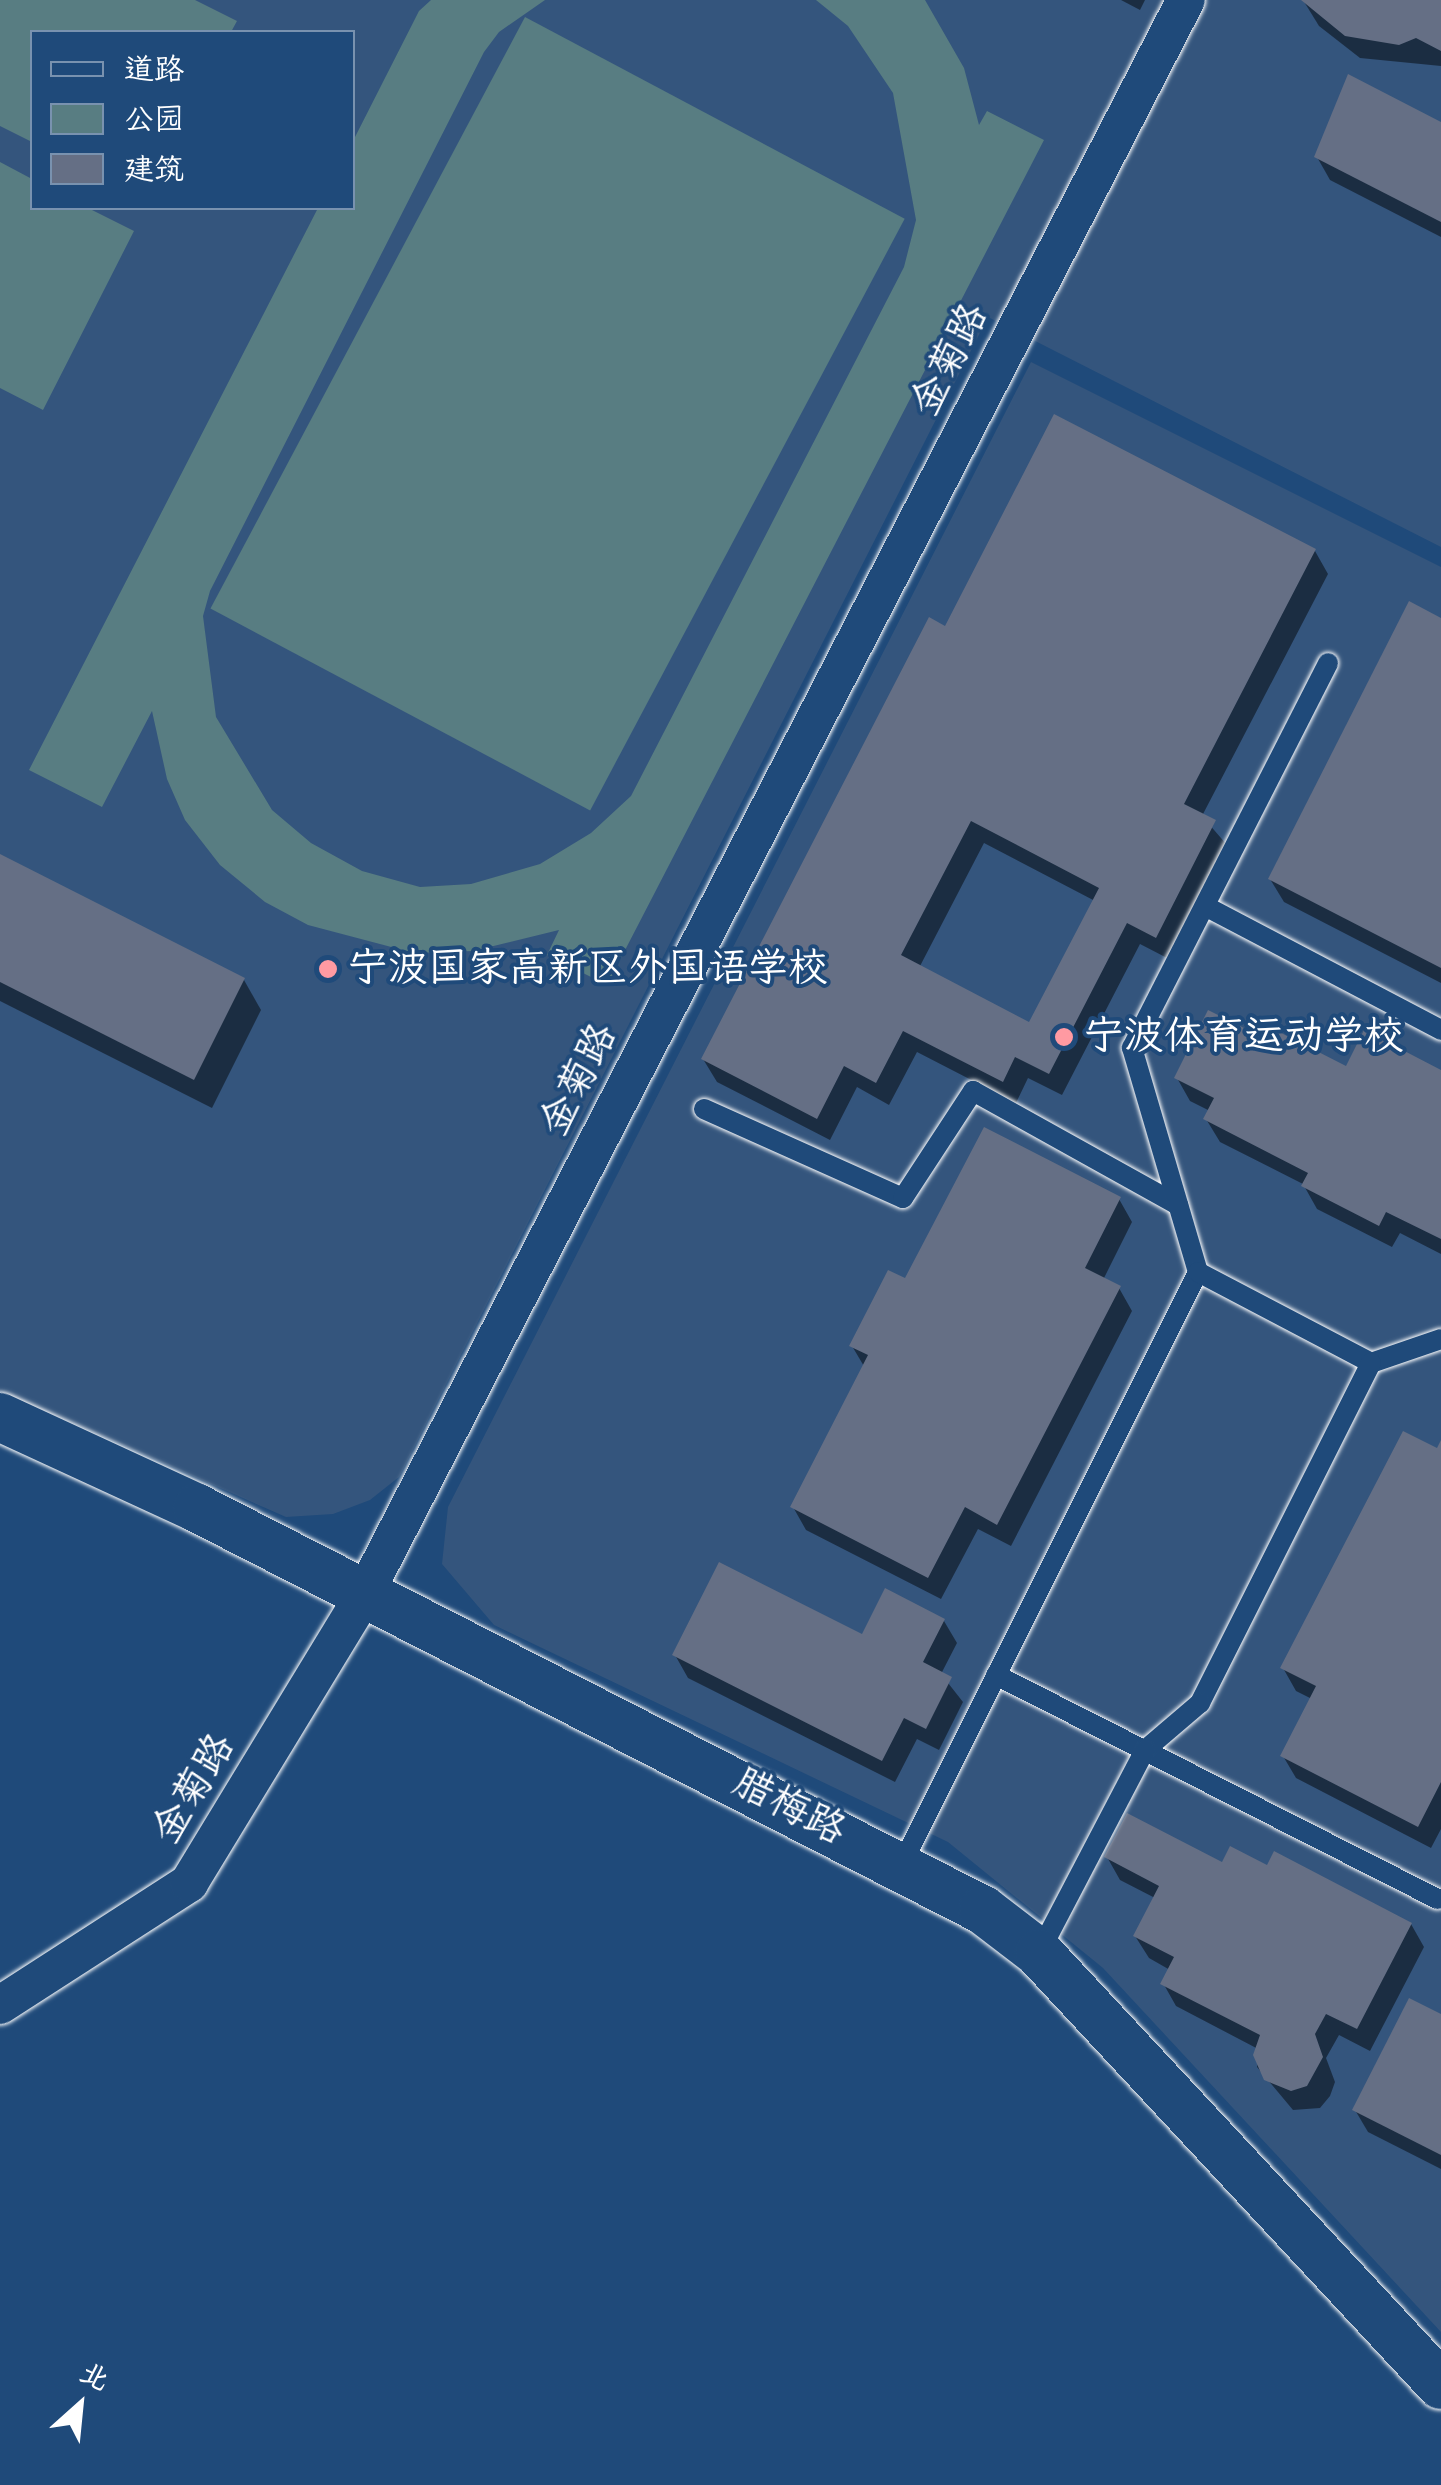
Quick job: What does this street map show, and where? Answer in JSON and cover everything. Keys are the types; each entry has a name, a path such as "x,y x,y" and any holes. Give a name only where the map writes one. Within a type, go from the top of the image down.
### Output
{"street":[{"name":"金菊路","path":"0,2005 189,1883 364,1595 1186,0"},
{"name":"腊梅路","path":"0,1417 90,1455 902,1864 983,1910 1039,1953 1441,2386"}],"lane":[{"path":"902,1864 1198,1272 1132,1048 1328,663"},
{"path":"1204,906 1441,1030"},
{"path":"704,1109 902,1198 974,1091 1178,1204"},
{"path":"1198,1272 1371,1364"},
{"path":"1039,1953 1146,1750 1200,1703 1371,1364 1441,1339"},
{"path":"996,1674 1437,1899"}],"shaded area":[{"name":"宁波国家高新区外国语学校","path":"0,0 1441,0 1441,547 988,317 399,1477 370,1500 333,1514 286,1517 0,1391"},
{"name":"宁波体育运动学校","path":"1031,362 1441,567 1441,2332 1103,1968 948,1842 494,1625 442,1564 448,1507"}],"green space":[{"path":"0,0 195,0 237,21 232,30 30,30 30,141 0,126"},
{"path":"431,0 545,0 499,32 484,52 210,591 203,616 216,717 272,810 311,843 362,871 420,887 471,884 540,864 591,833 631,796 904,267 916,220 893,93 848,26 816,0 925,0 964,68 979,125 987,111 1044,140 607,985 547,955 559,930 473,951 414,953 308,925 265,902 220,865 185,820 167,779 152,711 102,807 29,770 317,210 355,210 355,137 419,11"},
{"path":"525,17 905,219 590,810 210,609"},
{"path":"0,162 30,178 30,210 92,210 134,231 43,410 0,388"}],"building":[{"path":"1301,0 1441,0 1441,51 1416,38 1399,45 1345,36"},
{"path":"1348,74 1441,122 1441,222 1314,157"},
{"path":"1054,414 1316,549 1184,804 1216,820 1156,938 1127,923 1049,1074 1015,1057 1003,1082 903,1031 876,1083 844,1066 817,1119 701,1059 929,617 945,626","holes":["971,821 1099,888 1029,1022 901,955"]},
{"path":"1409,601 1441,618 1441,968 1268,879"},
{"path":"0,854 245,978 194,1080 0,982"},
{"path":"1208,1010 1248,1030 1254,1019 1346,1066 1364,1030 1441,1070 1441,1239 1386,1212 1379,1226 1301,1186 1308,1173 1203,1119 1214,1098 1174,1078"},
{"path":"984,1127 1121,1197 1085,1268 1121,1286 997,1525 965,1507 928,1578 790,1507 868,1355 849,1346 888,1270 905,1278"},
{"path":"1403,1431 1437,1448 1441,1440 1441,1782 1418,1827 1280,1756 1316,1686 1280,1668"},
{"path":"719,1562 862,1634 885,1588 945,1619 923,1662 952,1677 926,1729 904,1718 882,1761 672,1655"},
{"path":"1127,1813 1222,1862 1230,1846 1267,1865 1274,1851 1412,1923 1357,2029 1326,2014 1315,2034 1323,2057 1307,2086 1291,2091 1264,2080 1253,2055 1260,2035 1160,1984 1174,1957 1133,1936 1159,1886 1104,1857"},
{"path":"1409,1998 1441,2014 1441,2155 1352,2110"}],"place":[{"name":"宁波国家高新区外国语学校","path":"328,969"},
{"name":"宁波体育运动学校","path":"1064,1037"}]}
